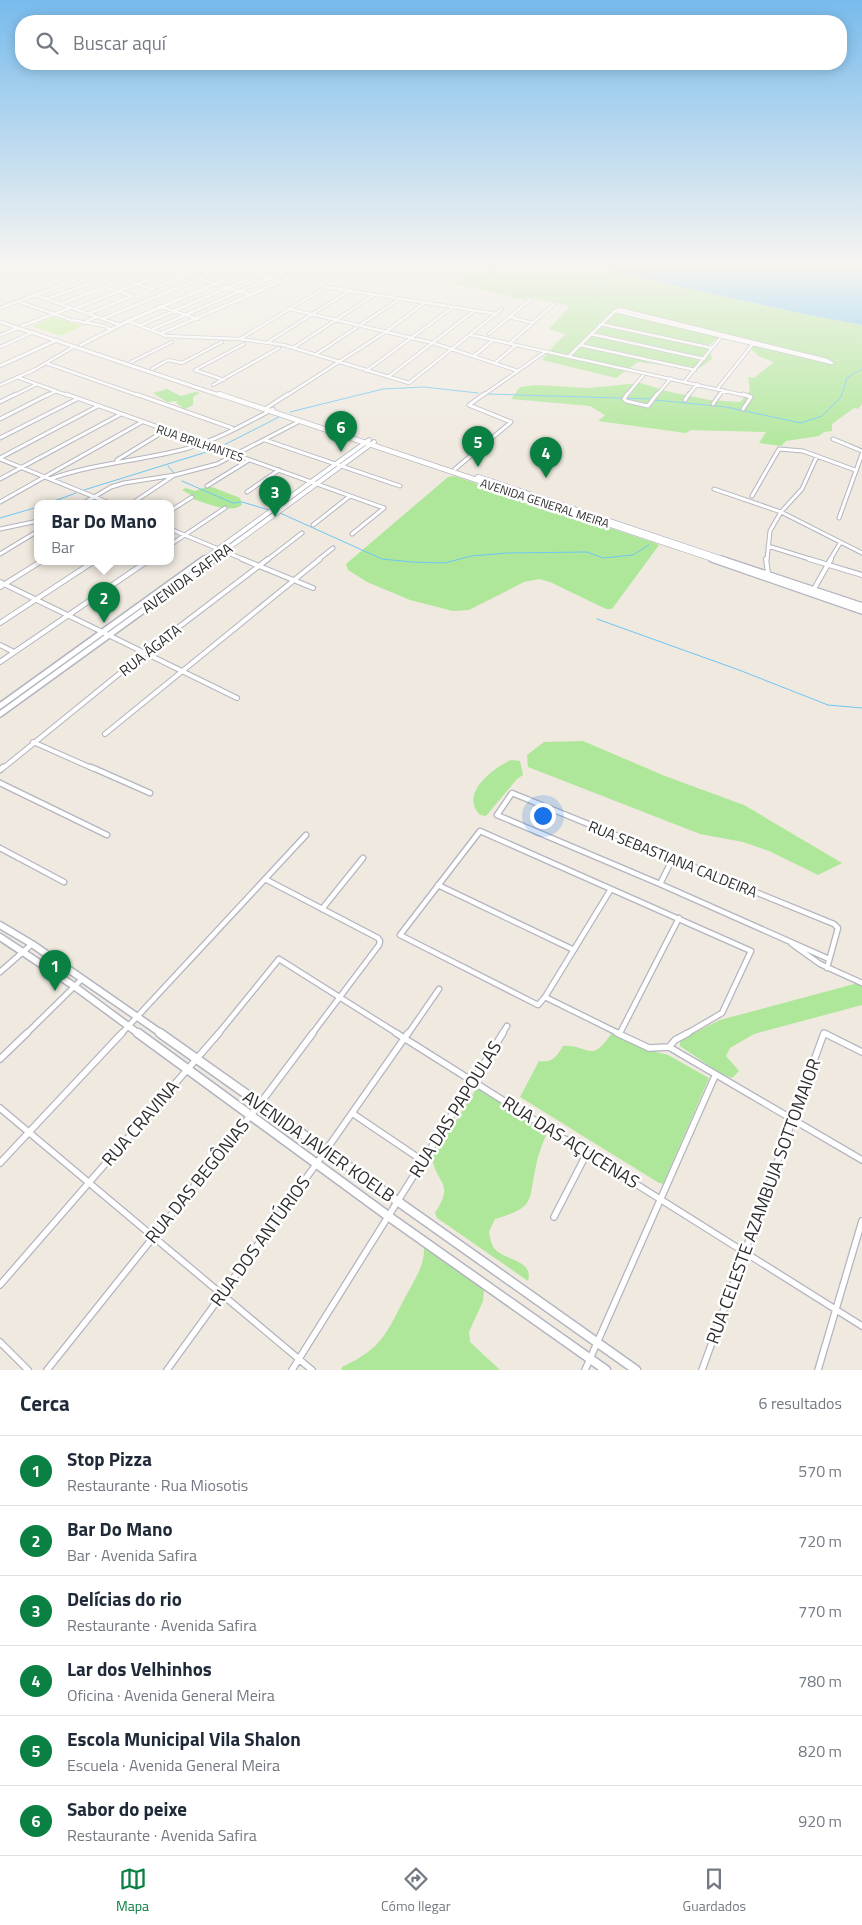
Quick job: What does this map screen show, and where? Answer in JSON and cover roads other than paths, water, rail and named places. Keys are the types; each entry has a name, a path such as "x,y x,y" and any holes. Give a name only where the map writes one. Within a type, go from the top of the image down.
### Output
{"main road":[{"name":"AVENIDA GENERAL MEIRA","path":"28,330 59,339"},
{"name":"AVENIDA GENERAL MEIRA","path":"30,330 211,386 300,421 370,442"},
{"path":"0,366 59,339"},
{"name":"AVENIDA GENERAL MEIRA","path":"78,345 862,606"},
{"name":"AVENIDA GENERAL MEIRA","path":"767,575 862,611"}],"street":[{"path":"0,336 13,330"},
{"path":"0,385 108,330"},
{"path":"155,330 163,335 171,336 268,342 409,383 477,330"},
{"path":"162,333 170,330"},
{"path":"240,340 256,330"},
{"path":"268,342 287,330"},
{"path":"293,348 321,330"},
{"path":"315,355 353,330"},
{"path":"382,330 453,349 518,371"},
{"path":"366,371 422,330"},
{"path":"388,377 450,330"},
{"path":"489,334 494,330"},
{"path":"509,344 525,330"},
{"path":"568,357 595,330"},
{"path":"628,330 712,348"},
{"path":"696,330 832,363 752,344"},
{"path":"50,479 79,468 165,454 202,444 269,409 387,331"},
{"path":"0,347 33,332"},
{"path":"591,334 704,359"},
{"path":"471,335 718,388 751,398 743,410"},
{"path":"686,381 722,336"},
{"path":"474,356 493,340"},
{"path":"131,362 172,342"},
{"path":"152,369 168,360 182,363 222,342"},
{"path":"224,380 195,370 244,344"},
{"path":"718,388 752,344"},
{"path":"580,345 695,370"},
{"path":"495,363 516,346"},
{"path":"211,386 279,348"},
{"path":"453,471 512,422 469,405 546,352"},
{"path":"46,363 233,428"},
{"path":"645,373 630,389 624,399 626,401 648,406 671,378"},
{"name":"RUA BRILHANTES","path":"17,377 384,508 352,534"},
{"path":"0,402 37,384"},
{"path":"685,400 697,384"},
{"path":"713,404 724,390"},
{"path":"0,419 56,391"},
{"path":"0,438 77,399"},
{"path":"0,459 98,406"},
{"path":"0,479 121,414"},
{"path":"89,500 124,483 175,475 207,467 236,455 300,421"},
{"path":"0,502 142,422"},
{"path":"115,461 166,430"},
{"path":"833,439 862,452 839,518"},
{"path":"265,440 400,486"},
{"name":"AVENIDA SAFIRA","path":"271,514 275,508 337,463 370,442"},
{"name":"AVENIDA SAFIRA","path":"0,714 271,514 281,510 343,466 370,442"},
{"path":"752,496 778,449 803,451 855,470"},
{"path":"767,575 766,555 770,531 781,512 802,490 816,456"},
{"path":"0,459 102,500"},
{"path":"208,486 249,460"},
{"path":"247,492 279,470"},
{"path":"138,500 175,475"},
{"path":"714,489 781,512 862,554"},
{"path":"313,525 350,496"},
{"path":"174,508 192,497"},
{"path":"174,542 225,508"},
{"path":"0,529 34,522"},
{"path":"174,530 220,551 313,588"},
{"path":"0,554 34,533"},
{"name":"RUA ÁGATA","path":"0,770 146,652 302,533"},
{"path":"814,589 840,543"},
{"path":"768,546 862,575"},
{"path":"106,734 333,548"},
{"name":"AVENIDA SAFIRA","path":"0,706 220,551"},
{"path":"0,587 35,565"},
{"path":"0,623 88,565"},
{"path":"0,662 142,565"},
{"path":"0,582 237,698"},
{"path":"0,645 14,652"},
{"path":"14,696 21,699"},
{"path":"33,742 150,793"},
{"path":"0,782 108,835"},
{"name":"RUA SEBASTIANA CALDEIRA","path":"660,884 497,815 512,792 834,924 838,928 829,959"},
{"path":"612,888 540,1004 536,1004 400,935 480,831 612,888 751,951 722,1013 675,1040 669,1047"},
{"path":"0,1163 306,835"},
{"path":"0,848 64,882"},
{"path":"264,879 322,909 363,858"},
{"path":"672,858 660,884 829,959 827,968"},
{"path":"438,885 574,950"},
{"name":"RUA DAS BEGÔNIAS","path":"47,1370 259,1105 380,941 322,909"},
{"path":"620,1033 679,918"},
{"name":"AVENIDA JAVIER KOELB","path":"0,925 32,944 138,1017 259,1105 397,1200 636,1370"},
{"name":"AVENIDA JAVIER KOELB","path":"0,937 24,951 74,986 388,1216 606,1370"},
{"path":"788,941 827,968 862,982"},
{"path":"0,972 32,944"},
{"name":"RUA DAS AÇUCENAS","path":"279,959 862,1326"},
{"name":"RUA CRAVINA","path":"0,1285 88,1182 197,1060 279,959"},
{"path":"0,1059 82,979"},
{"name":"RUA DOS ANTÚRIOS","path":"167,1370 317,1163 439,989"},
{"path":"545,997 649,1048 669,1047 715,1076 862,1160"},
{"name":"RUA DAS PAPOULAS","path":"292,1370 507,1026"},
{"name":"RUA CELESTE AZAMBUJA SOTTOMAIOR","path":"702,1370 824,1033 862,1052"},
{"path":"585,1370 715,1076"},
{"path":"0,1108 312,1370"},
{"path":"352,1113 423,1161"},
{"path":"554,1217 587,1153"},
{"path":"818,1370 862,1221"},
{"path":"0,1342 28,1370"}],"waterway":[{"path":"655,400 726,407 801,423 822,416 841,397 847,378 862,369"},
{"path":"290,412 383,389 424,387 478,393"},
{"path":"487,394 651,399"},
{"path":"220,447 279,417"},
{"path":"84,490 213,450"},
{"path":"168,466 174,473"},
{"path":"182,481 233,503 242,502 269,510"},
{"path":"57,500 76,493"},
{"path":"0,518 34,508"},
{"path":"280,513 382,559 412,562 445,563 471,556 508,553 587,552 603,558 633,555 649,545"},
{"path":"597,619 739,670 828,705 862,708"}],"place":[{"name":"Sabor do peixe","path":"341,452"},
{"name":"Escola Municipal Vila Shalon","path":"478,467"},
{"name":"Lar dos Velhinhos","path":"546,478"},
{"name":"Delícias do rio","path":"275,517"},
{"name":"Bar Do Mano","path":"104,623"},
{"name":"Stop Pizza","path":"55,991"}]}
